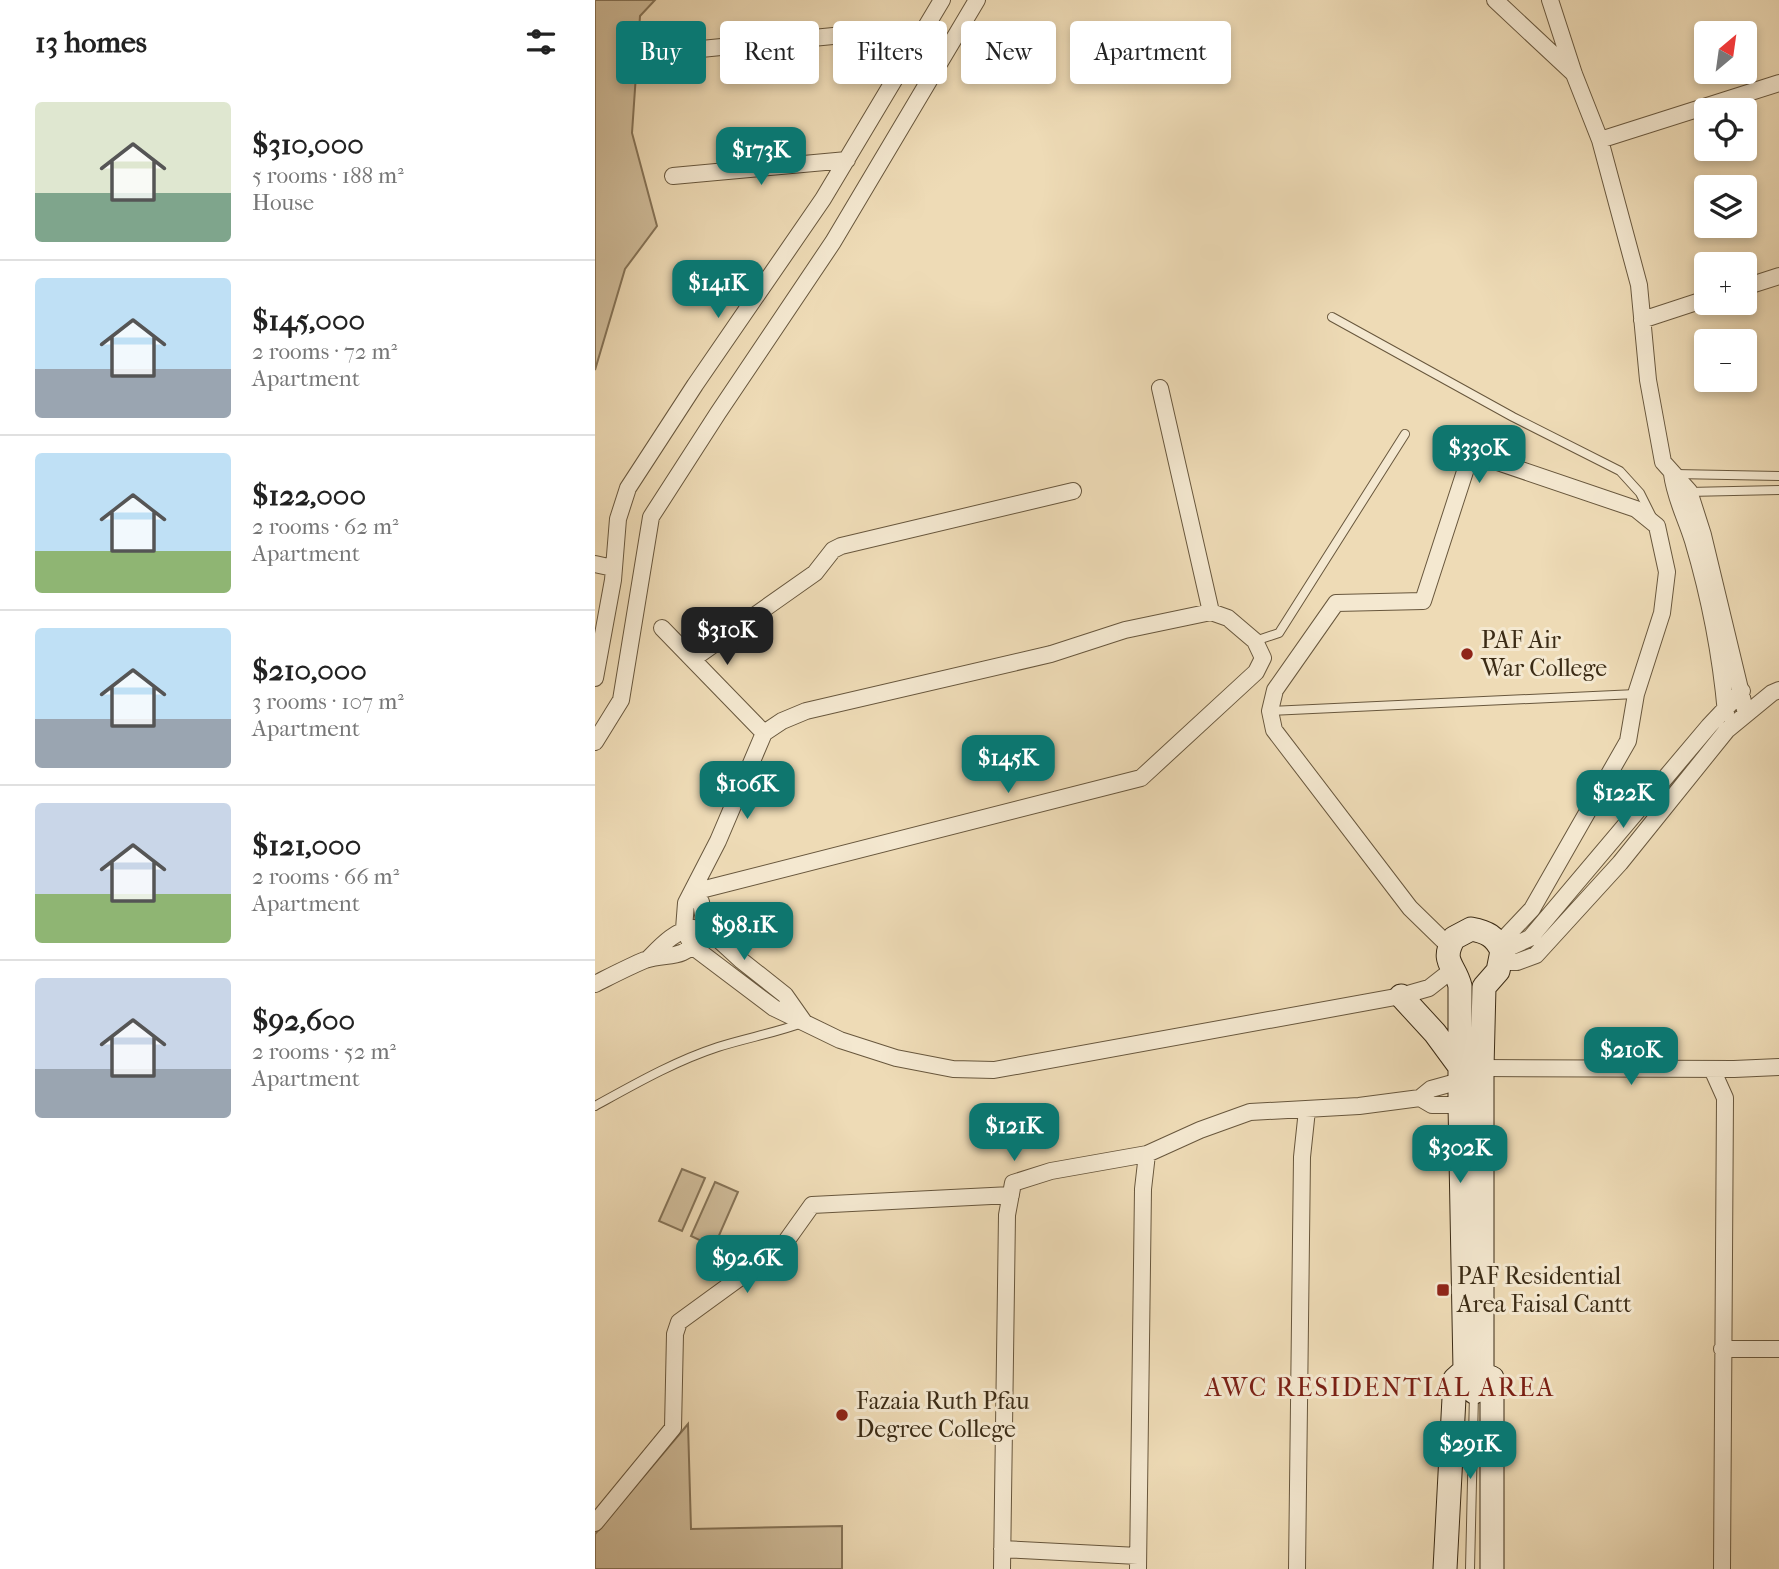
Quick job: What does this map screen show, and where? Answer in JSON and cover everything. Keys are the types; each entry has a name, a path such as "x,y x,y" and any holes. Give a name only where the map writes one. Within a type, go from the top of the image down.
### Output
{"street":[{"path":"929,21 941,0"},
{"path":"595,742 621,700 652,517 833,242 977,0"},
{"path":"1495,0 1574,74"},
{"path":"1550,0 1574,74 1600,140 1639,285 1648,380 1663,462 1682,492 1703,535 1746,714"},
{"path":"706,49 833,36"},
{"path":"1600,140 1779,83"},
{"path":"595,678 605,633 618,519 628,488 823,199 891,84"},
{"path":"673,176 846,160"},
{"path":"1757,283 1779,276"},
{"path":"1642,320 1694,303"},
{"path":"1160,387 1211,612"},
{"path":"1450,946 1410,908 1273,730 1270,711 1275,690 1336,603 1423,601 1471,453 1636,509 1657,526 1667,572 1662,613 1636,694 1628,741 1532,909 1501,952 1497,971 1484,987 1460,1105 1472,1163"},
{"path":"693,659 815,573 834,550 841,546 1073,491"},
{"path":"1682,492 1722,668 1727,730"},
{"path":"595,564 613,568"},
{"path":"693,892 1141,778 1255,672 1263,658 1255,641 1228,618 1211,612 1125,630 1051,654 806,711 782,721 764,733 718,841 686,903 684,929 692,946 774,1008 840,1040 896,1058 953,1069 994,1070 1401,996 1429,988 1452,970"},
{"path":"661,628 764,733"},
{"path":"1473,1387 1472,1163 1460,986 1448,956 1450,946 1454,938 1471,929 1485,931 1493,936 1501,952 1517,962 1536,955 1620,863 1727,730 1779,690"},
{"path":"1501,952 1530,938 1742,691"},
{"path":"693,892 701,902 705,927 785,995 804,1022"},
{"path":"648,959 661,945 684,929 705,927"},
{"path":"595,984 648,959 677,956 692,946 705,927"},
{"path":"1401,996 1436,1033 1467,1072"},
{"path":"1002,1569 1007,1215 1013,1182 1051,1171 1147,1154 1249,1112 1307,1110 1420,1098 1431,1089 1467,1072 1779,1067"},
{"path":"1712,1069 1724,1098 1722,1569"},
{"path":"1420,1098 1432,1105 1460,1105"},
{"path":"1297,1569 1302,1157 1307,1110"},
{"path":"1002,1549 1138,1563 1143,1188 1147,1154"},
{"path":"595,1523 673,1428 675,1334 679,1322 782,1247 812,1205 1011,1195"},
{"path":"1722,1349 1779,1349"},
{"path":"1445,1569 1455,1379 1473,1387 1492,1378 1492,1569"}],"lane":[{"path":"1332,317 1513,417 1620,471 1640,493 1657,526"},
{"path":"1255,641 1279,634 1405,434"},
{"path":"1672,474 1779,476"},
{"path":"1682,492 1779,490"},
{"path":"1270,711 1636,694"},
{"path":"595,1106 662,1069 684,1060 718,1047 775,1033 804,1022"},
{"path":"1470,1569 1473,1387"}],"shaded area":[{"path":"595,0 655,0 640,16 640,21 616,21 616,84 635,84 632,133 657,226 625,269 595,370"},
{"path":"682,1169 705,1178 682,1231 659,1221"},
{"path":"715,1182 738,1192 714,1247 691,1236"},
{"path":"688,1424 691,1529 842,1526 842,1569 595,1569 595,1534"}],"place":[{"name":"PAF Air War College","path":"1467,654"},
{"name":"PAF Residential Area Faisal Cantt","path":"1443,1290"},
{"name":"Fazaia Ruth Pfau Degree College","path":"842,1415"}],"district":[{"name":"AWC RESIDENTIAL AREA","path":"1380,1387"}]}
